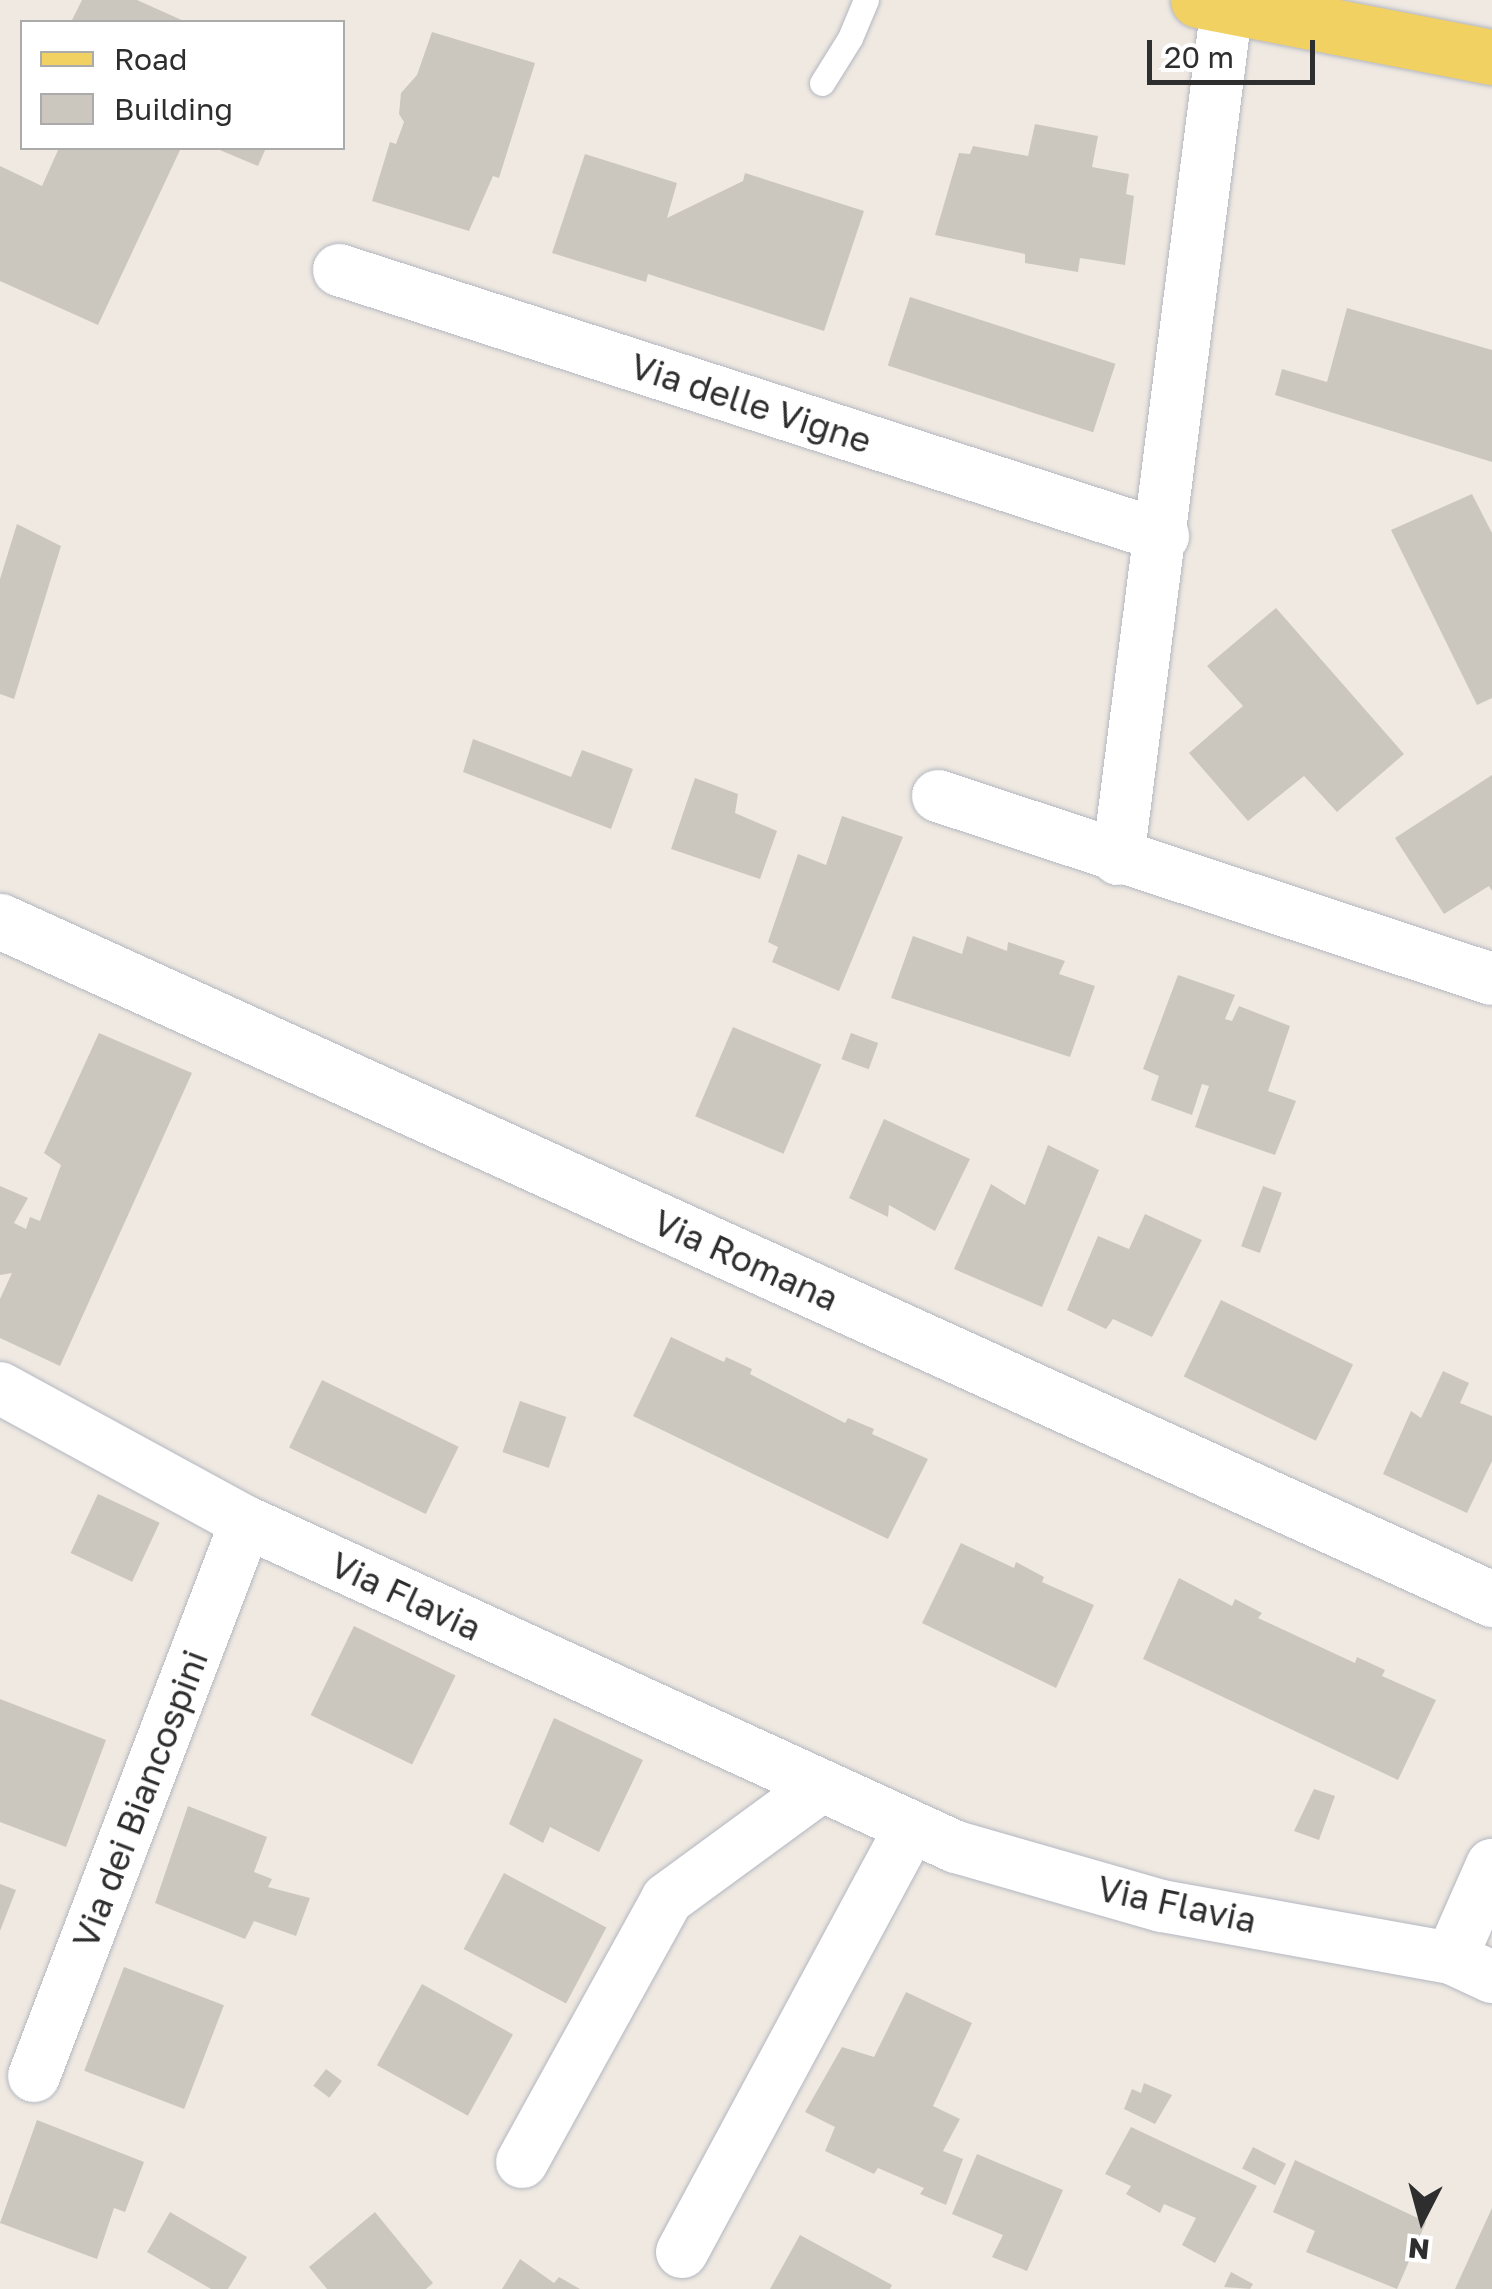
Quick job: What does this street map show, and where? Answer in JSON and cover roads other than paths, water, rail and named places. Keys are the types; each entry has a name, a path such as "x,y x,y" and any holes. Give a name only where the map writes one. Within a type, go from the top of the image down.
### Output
{"main road":[{"path":"1238,5 1491,48"}],"street":[{"path":"1118,859 1238,5"},
{"name":"Via delle Vigne","path":"339,270 1163,536"},
{"path":"938,796 1118,859 1492,979"},
{"name":"Via Romana","path":"0,921 1492,1599"},
{"name":"Via Flavia","path":"5,1408 956,1848 1162,1906 1471,1967"},
{"name":"Via dei Biancospini","path":"34,2076 246,1522"},
{"path":"522,2162 666,1900 820,1787"},
{"path":"682,2252 910,1828"},
{"path":"1471,1967 1492,1865"}],"lane":[{"path":"822,83 850,38 866,0"}]}
